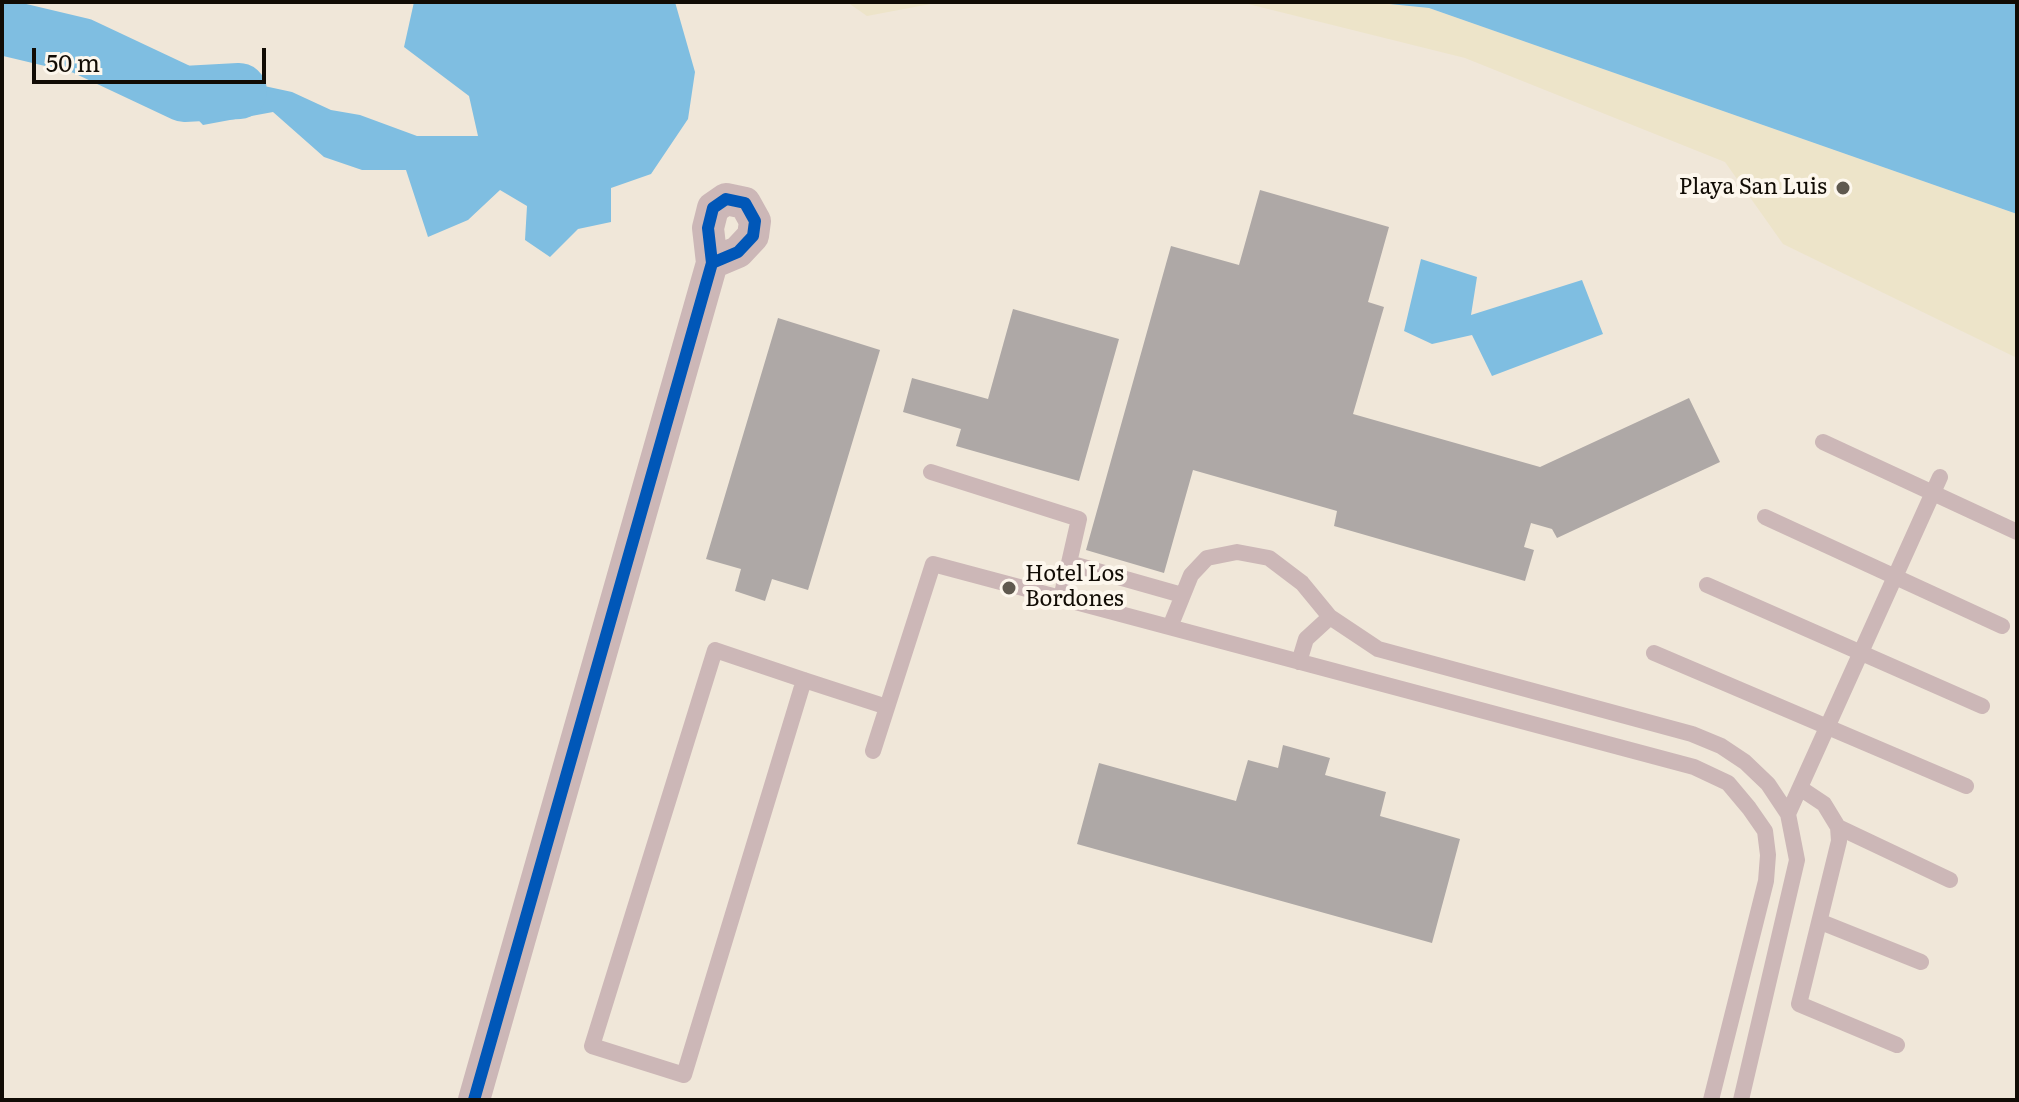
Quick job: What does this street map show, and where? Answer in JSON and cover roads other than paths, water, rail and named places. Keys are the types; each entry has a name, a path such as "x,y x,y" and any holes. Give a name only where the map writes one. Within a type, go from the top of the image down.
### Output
{"street":[{"path":"474,1100 712,263"}],"lane":[{"path":"1823,442 1936,484 2017,532"},
{"path":"931,472 1079,519 1061,598"},
{"path":"1788,814 1936,484"},
{"path":"1765,517 2002,626"},
{"path":"1170,627 1191,575 1207,558 1237,552 1269,558 1302,583 1330,617 1378,649 1692,734 1721,746 1768,784 1788,814 1797,860 1793,888 1741,1100"},
{"path":"1069,563 1182,595"},
{"path":"873,751 933,564 1694,767 1728,783 1765,831 1768,855 1766,881 1711,1100"},
{"path":"1707,585 1982,706"},
{"path":"1299,662 1306,639 1330,617"},
{"path":"804,680 684,1075 592,1046 715,650 887,707"},
{"path":"1654,653 1966,786"},
{"path":"1800,788 1824,804 1838,827 1950,880"},
{"path":"1838,827 1837,855 1799,1004 1897,1045"},
{"path":"1821,922 1921,962"}],"water":[{"path":"414,2 675,2 695,72 688,119 651,174 611,188 611,222 578,229 550,257 525,240 527,206 500,190 468,220 428,237 406,170 362,170 324,157 273,112 203,125 165,85 241,81 292,92 331,110 360,115 417,136 478,136 469,96 404,47"},
{"path":"1370,2 2017,2 2017,214 1429,8"},
{"path":"1421,259 1477,277 1471,315 1582,280 1603,334 1492,376 1472,335 1432,344 1404,331"}],"waterway":[{"path":"2,27 82,46 184,94 239,91"}],"place":[{"name":"Playa San Luis","path":"1843,188"},
{"name":"Hotel Los Bordones","path":"1009,588"}]}
